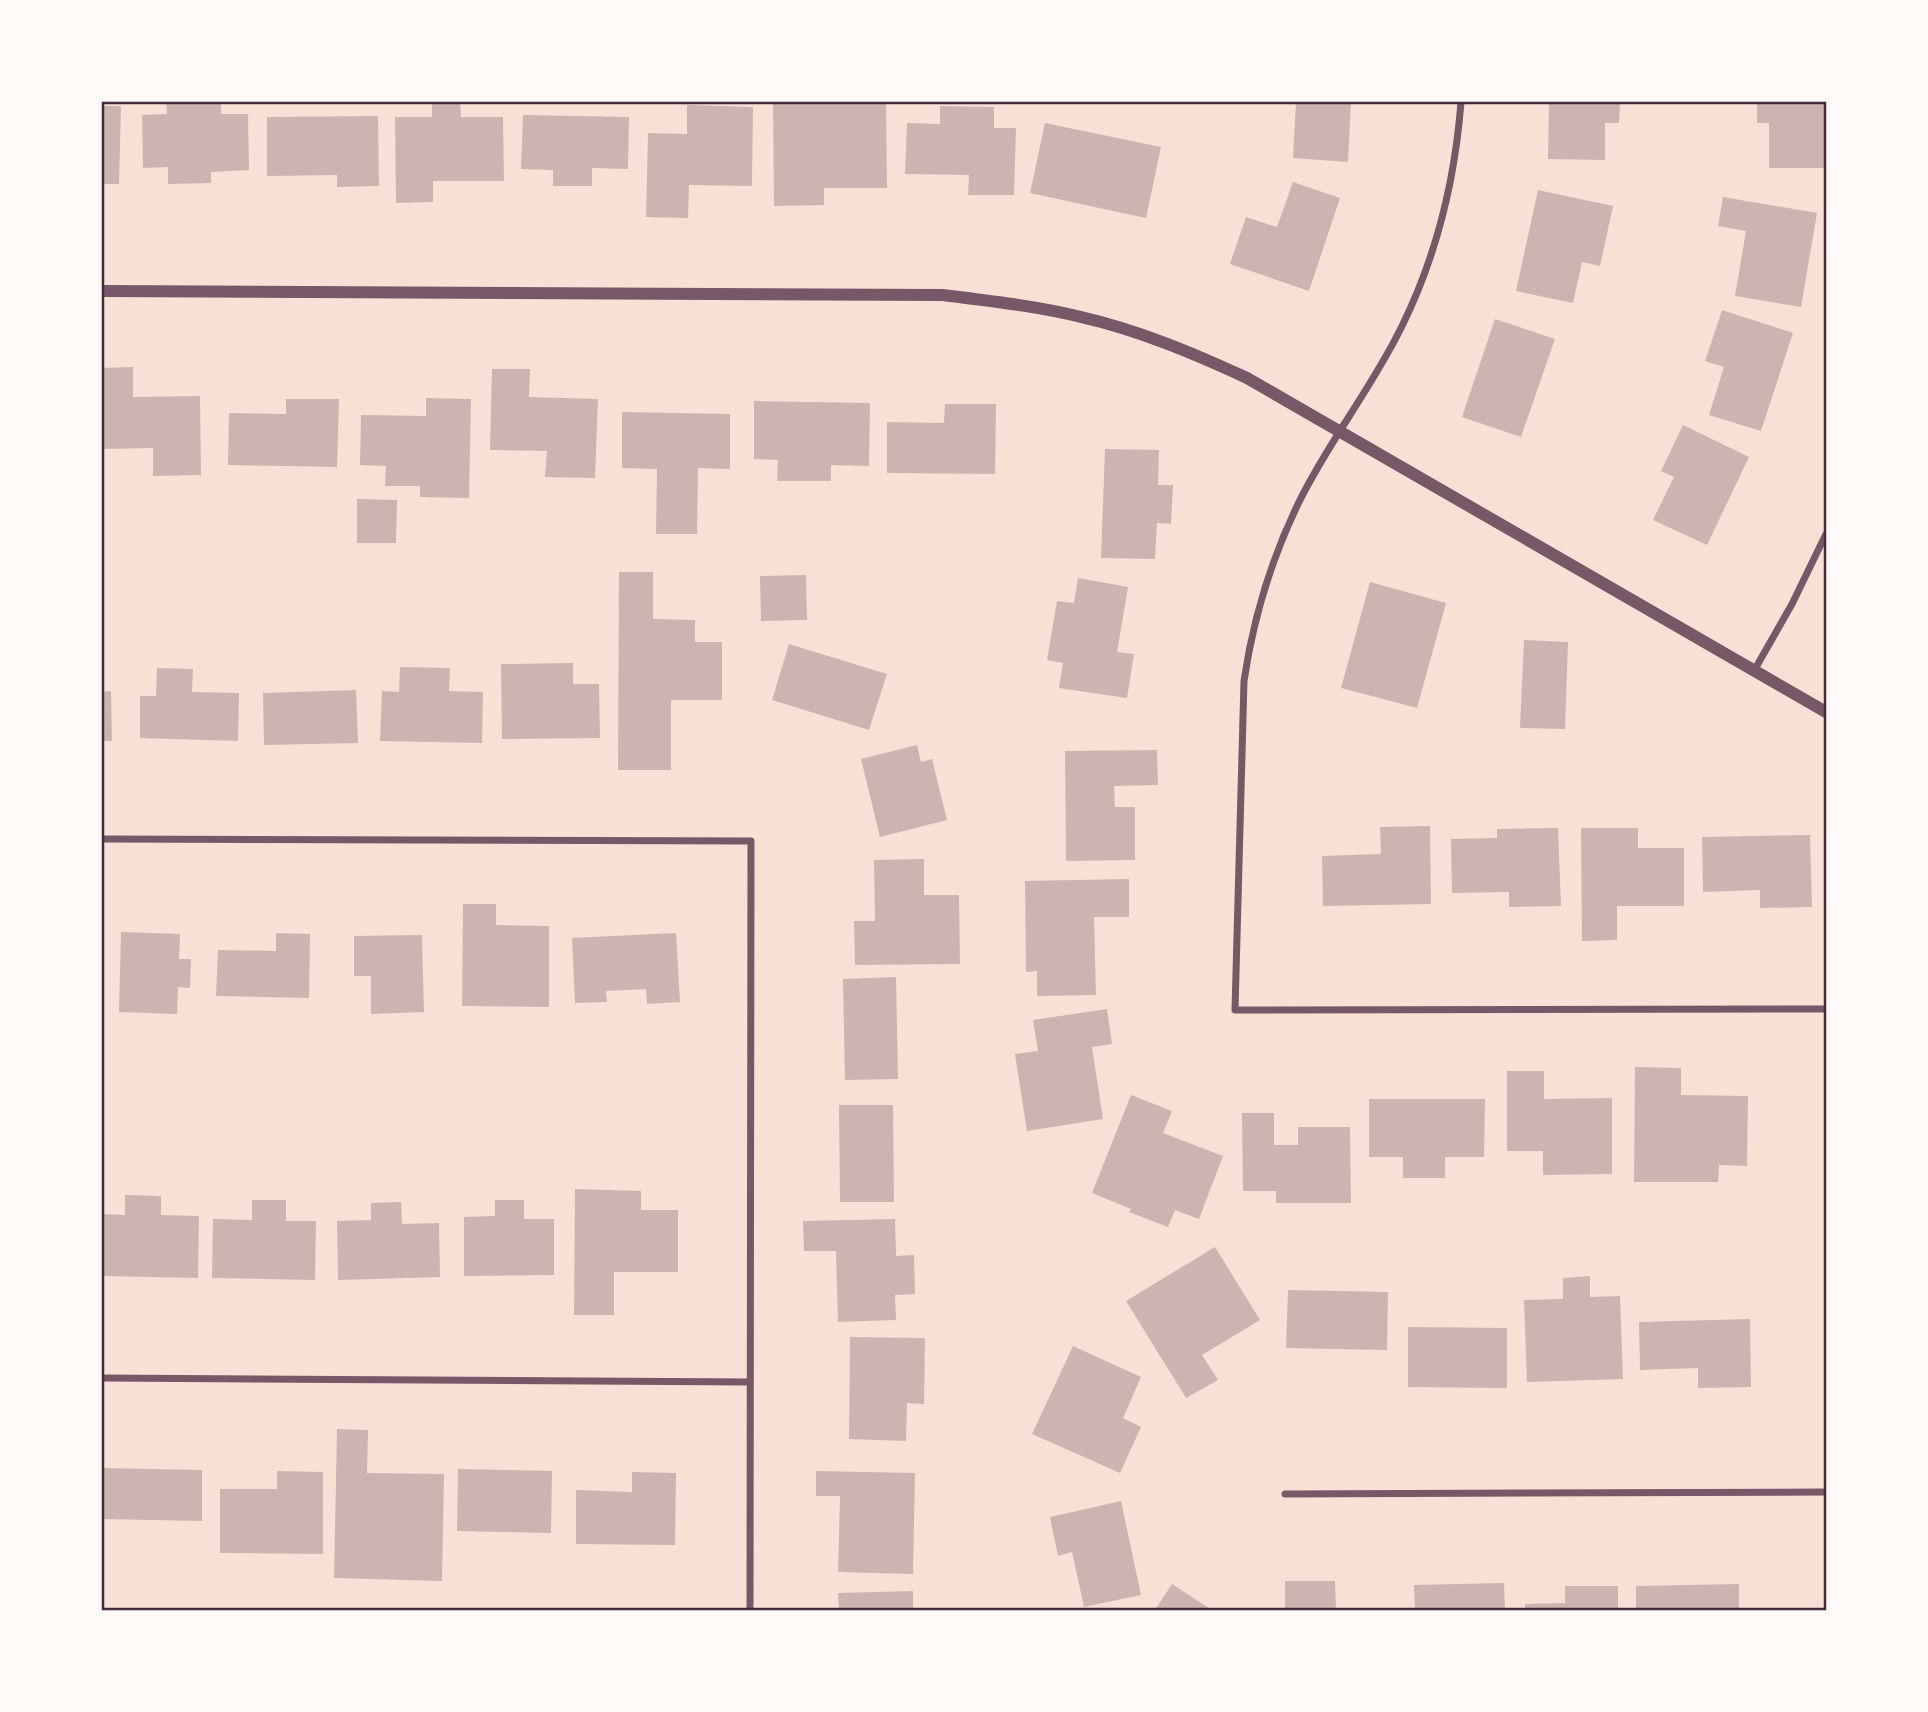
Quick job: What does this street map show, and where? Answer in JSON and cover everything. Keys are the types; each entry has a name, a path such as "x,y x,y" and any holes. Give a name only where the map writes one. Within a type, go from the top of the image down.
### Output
{"street":[{"path":"1461,102 1458,142 1444,218 1426,269 1402,326 1299,502 1275,555 1251,639 1244,681 1235,1010 1826,1009"},
{"path":"102,291 956,297 1083,317 1188,351 1247,378 1826,712"},
{"path":"1755,669 1792,604 1826,534"},
{"path":"102,839 751,841 750,1611"},
{"path":"102,1378 750,1382"},
{"path":"1285,1494 1826,1492"}],"building":[{"path":"166,102 221,102 221,114 248,114 249,170 211,172 211,183 168,184 168,167 143,168 142,115 167,114"},
{"path":"432,102 460,102 461,117 503,117 504,181 433,181 433,202 396,203 395,117 432,117"},
{"path":"886,102 887,188 824,188 824,205 774,206 773,104"},
{"path":"1296,102 1351,102 1348,162 1293,158"},
{"path":"1549,102 1620,102 1619,123 1605,123 1605,160 1548,159"},
{"path":"1757,102 1826,102 1826,168 1769,168 1769,123 1757,123"},
{"path":"687,105 753,107 752,186 689,185 688,218 646,217 648,133 687,134"},
{"path":"102,106 121,106 119,184 102,184"},
{"path":"940,106 994,107 994,128 1016,128 1014,195 968,195 969,175 905,174 907,123 940,124"},
{"path":"523,115 629,117 628,169 592,168 592,186 553,186 553,170 521,169"},
{"path":"378,116 379,186 337,187 337,175 267,176 267,117"},
{"path":"1045,123 1161,147 1146,218 1030,193"},
{"path":"1293,182 1340,198 1309,291 1230,264 1246,217 1277,227"},
{"path":"1538,190 1613,206 1600,266 1582,262 1573,303 1516,291"},
{"path":"1723,197 1817,213 1801,307 1735,296 1746,231 1718,226"},
{"path":"1722,310 1793,333 1761,431 1709,415 1724,367 1705,361"},
{"path":"1495,319 1555,339 1521,437 1462,417"},
{"path":"133,367 133,397 200,396 201,475 153,476 153,448 102,449 102,368"},
{"path":"492,369 530,369 529,397 598,399 595,478 545,477 547,451 490,450"},
{"path":"426,398 471,399 469,498 420,497 420,486 385,486 386,466 360,465 361,415 426,416"},
{"path":"286,399 339,399 337,467 228,465 229,413 286,414"},
{"path":"754,401 870,403 869,466 831,465 831,481 777,481 778,460 754,459"},
{"path":"945,404 996,404 995,474 887,473 887,422 944,423"},
{"path":"622,412 730,414 730,469 698,468 697,534 656,534 657,469 622,468"},
{"path":"1683,425 1749,457 1707,545 1653,520 1674,477 1661,471"},
{"path":"1105,449 1159,450 1158,485 1173,485 1171,524 1157,523 1155,559 1101,558"},
{"path":"357,499 397,500 396,543 357,543"},
{"path":"619,572 653,572 653,619 695,620 695,642 722,642 722,700 671,700 671,770 618,770"},
{"path":"806,575 807,620 761,621 760,576"},
{"path":"1078,578 1128,587 1117,652 1134,654 1127,698 1059,688 1063,663 1047,660 1057,601 1074,603"},
{"path":"1370,582 1446,603 1417,708 1341,688"},
{"path":"1524,640 1568,642 1565,729 1520,728"},
{"path":"789,644 887,674 869,730 772,700"},
{"path":"573,663 573,684 599,684 600,738 502,739 501,664"},
{"path":"400,667 450,668 449,691 483,692 482,743 380,741 382,691 399,692"},
{"path":"157,668 193,669 192,692 239,693 238,741 140,738 140,696 156,696"},
{"path":"356,690 358,743 264,745 263,693"},
{"path":"111,691 112,741 102,741 102,692"},
{"path":"917,745 921,762 932,759 947,820 880,837 861,759"},
{"path":"1157,750 1158,785 1114,786 1115,807 1135,807 1135,860 1066,861 1065,751"},
{"path":"1430,826 1431,904 1323,906 1322,856 1381,854 1380,827"},
{"path":"1558,828 1561,906 1509,907 1509,892 1452,893 1451,839 1497,838 1497,829"},
{"path":"1581,828 1638,828 1638,848 1684,848 1684,906 1617,906 1617,940 1582,941"},
{"path":"1810,835 1812,907 1760,908 1760,890 1703,892 1702,837"},
{"path":"924,859 924,895 959,895 960,964 855,965 854,921 875,921 874,860"},
{"path":"1129,879 1129,917 1094,917 1096,995 1037,996 1037,971 1026,972 1025,881"},
{"path":"463,904 496,904 496,925 549,926 549,1007 462,1006"},
{"path":"121,932 180,934 179,959 191,959 190,988 178,987 177,1014 119,1012"},
{"path":"276,933 310,934 309,998 216,996 218,950 276,951"},
{"path":"676,933 680,1002 647,1004 646,989 606,991 607,1002 575,1003 572,938"},
{"path":"422,935 424,1012 371,1014 371,976 354,976 354,936"},
{"path":"896,977 898,1079 845,1080 843,979"},
{"path":"1107,1009 1112,1044 1092,1047 1103,1119 1027,1131 1015,1054 1038,1051 1033,1020"},
{"path":"1635,1067 1681,1068 1681,1095 1748,1096 1747,1166 1719,1165 1718,1182 1634,1182"},
{"path":"1507,1071 1544,1071 1544,1099 1612,1098 1612,1174 1543,1175 1543,1151 1507,1151"},
{"path":"1131,1095 1172,1111 1163,1133 1223,1156 1199,1219 1175,1210 1168,1227 1129,1212 1131,1209 1092,1193"},
{"path":"1369,1099 1485,1099 1484,1157 1445,1157 1445,1178 1403,1178 1403,1157 1369,1157"},
{"path":"839,1105 893,1105 894,1202 840,1202"},
{"path":"1242,1113 1274,1113 1274,1145 1298,1145 1298,1127 1350,1127 1351,1203 1276,1203 1276,1191 1243,1191"},
{"path":"575,1189 641,1191 641,1210 678,1210 678,1272 614,1272 614,1315 574,1315"},
{"path":"125,1195 161,1196 161,1215 199,1216 198,1278 102,1276 102,1214 125,1215"},
{"path":"252,1200 286,1200 286,1221 316,1221 315,1280 212,1278 213,1219 252,1220"},
{"path":"495,1200 524,1200 524,1219 554,1219 554,1275 464,1276 464,1217 495,1216"},
{"path":"401,1202 402,1224 439,1223 440,1277 338,1280 337,1221 371,1220 371,1203"},
{"path":"895,1219 896,1256 914,1255 915,1294 895,1295 896,1320 838,1322 836,1251 804,1251 803,1221"},
{"path":"1215,1247 1260,1320 1202,1355 1218,1380 1186,1398 1126,1301"},
{"path":"1590,1276 1590,1297 1620,1296 1623,1379 1527,1382 1524,1300 1563,1299 1563,1278"},
{"path":"1288,1290 1388,1292 1387,1350 1286,1348"},
{"path":"1750,1319 1751,1387 1698,1388 1698,1368 1640,1370 1639,1322"},
{"path":"1408,1327 1507,1328 1507,1388 1408,1387"},
{"path":"850,1337 925,1338 924,1404 907,1403 906,1441 849,1439"},
{"path":"1073,1346 1141,1377 1123,1418 1141,1427 1120,1473 1032,1434"},
{"path":"337,1429 368,1430 367,1473 444,1474 442,1581 334,1578"},
{"path":"102,1468 202,1470 202,1521 102,1519"},
{"path":"458,1469 552,1471 551,1533 457,1531"},
{"path":"277,1471 323,1472 323,1554 220,1553 220,1489 277,1489"},
{"path":"816,1471 915,1473 913,1574 838,1572 840,1496 816,1496"},
{"path":"632,1472 676,1473 675,1545 576,1544 576,1490 632,1492"},
{"path":"1121,1501 1141,1595 1084,1607 1072,1552 1058,1556 1050,1517"},
{"path":"1285,1581 1335,1581 1336,1610 1285,1610"},
{"path":"1504,1583 1505,1610 1415,1610 1414,1585"},
{"path":"1172,1584 1212,1610 1155,1610"},
{"path":"1739,1584 1739,1610 1636,1610 1636,1586"},
{"path":"1565,1586 1618,1586 1618,1610 1525,1610 1525,1604 1565,1603"},
{"path":"913,1591 913,1610 839,1610 838,1593"}]}
